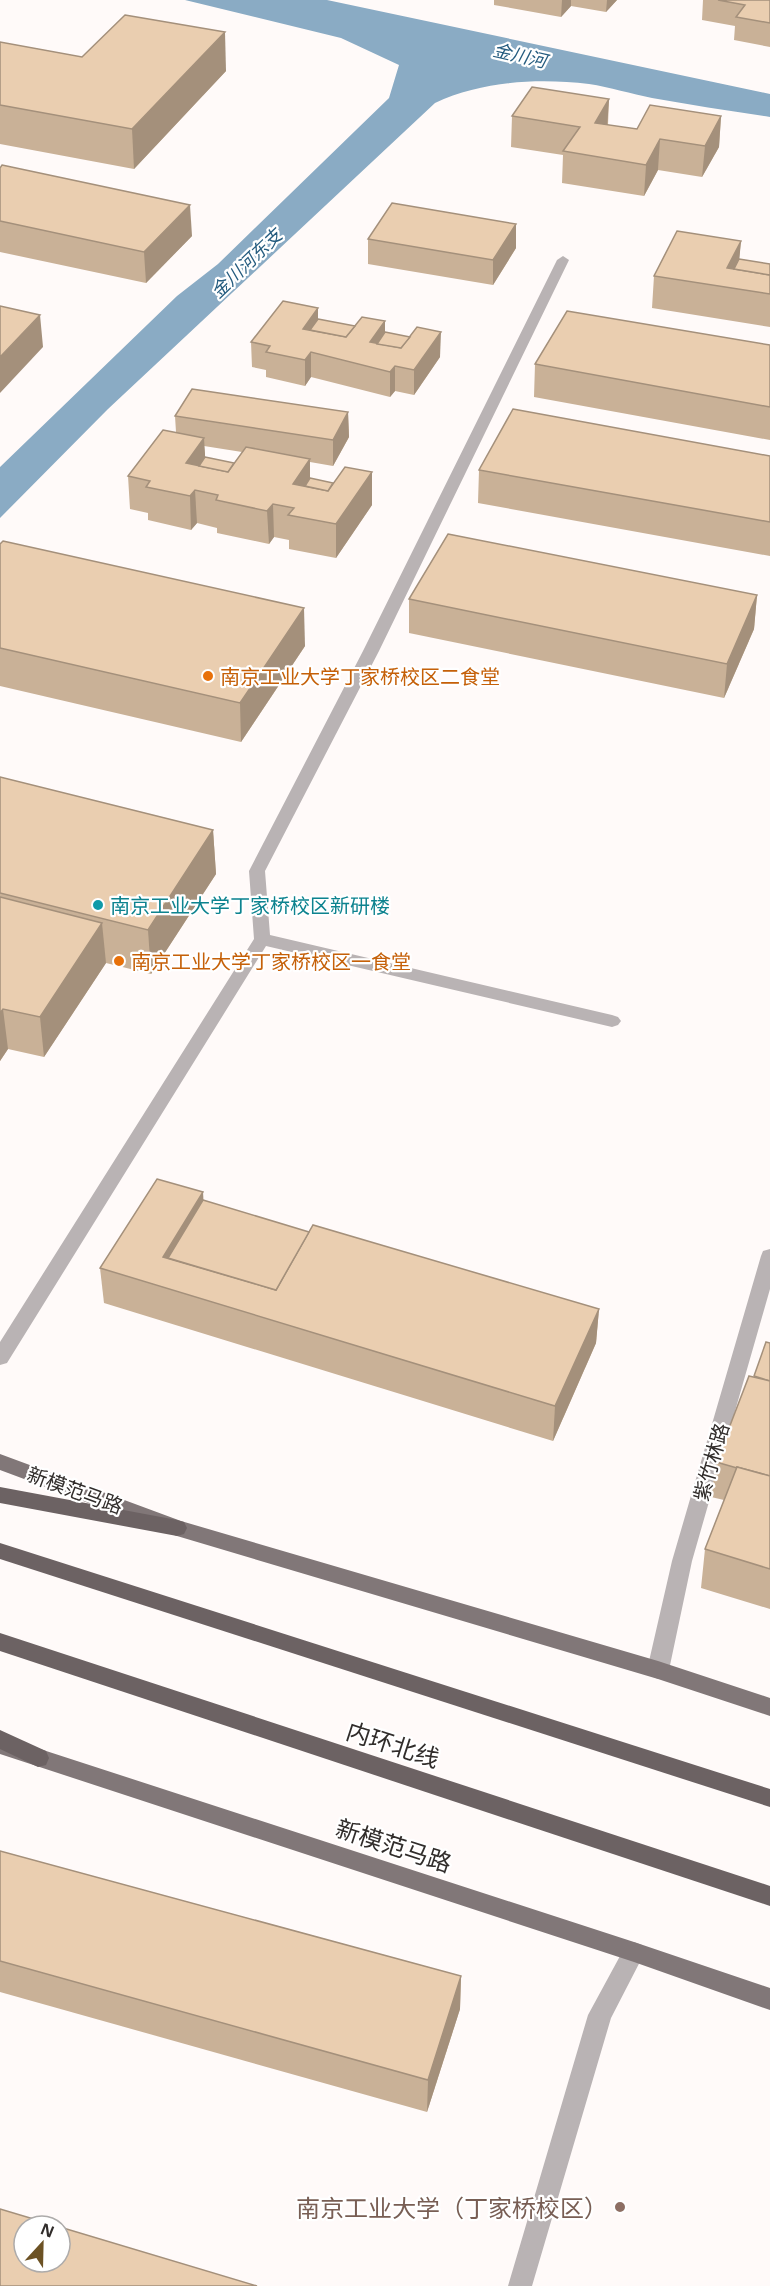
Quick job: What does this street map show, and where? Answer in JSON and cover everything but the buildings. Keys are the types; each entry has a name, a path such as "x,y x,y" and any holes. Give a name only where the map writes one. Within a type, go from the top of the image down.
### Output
{"highway":[{"path":"0,1495 177,1528"},
{"path":"0,1551 770,1797"},
{"name":"内环北线","path":"0,1642 770,1896"},
{"path":"0,1739 38,1758"}],"main road":[{"name":"新模范马路","path":"0,1462 177,1528 658,1670 770,1707"},
{"name":"新模范马路","path":"0,1745 634,1952 770,2000"}],"street":[{"path":"0,1358 262,939 257,871 371,651 562,261"},
{"path":"262,939 612,1021"},
{"name":"紫竹林路","path":"658,1670 682,1561 770,1256"},
{"path":"520,2286 600,2015 634,1952"}],"water":[{"path":"185,0 327,0 770,94 770,117 652,98 589,84 550,81 491,86 435,103 108,409 0,518 0,467 177,296 218,264 389,98 399,65 341,38"}],"place":[{"name":"南京工业大学丁家桥校区二食堂","path":"208,676"},
{"name":"南京工业大学丁家桥校区新研楼","path":"98,905"},
{"name":"南京工业大学丁家桥校区一食堂","path":"119,961"},
{"name":"南京工业大学（丁家桥校区）","path":"620,2207"}],"water label":[{"name":"金川河","path":"520,55"},
{"name":"金川河东支","path":"246,263"}]}
